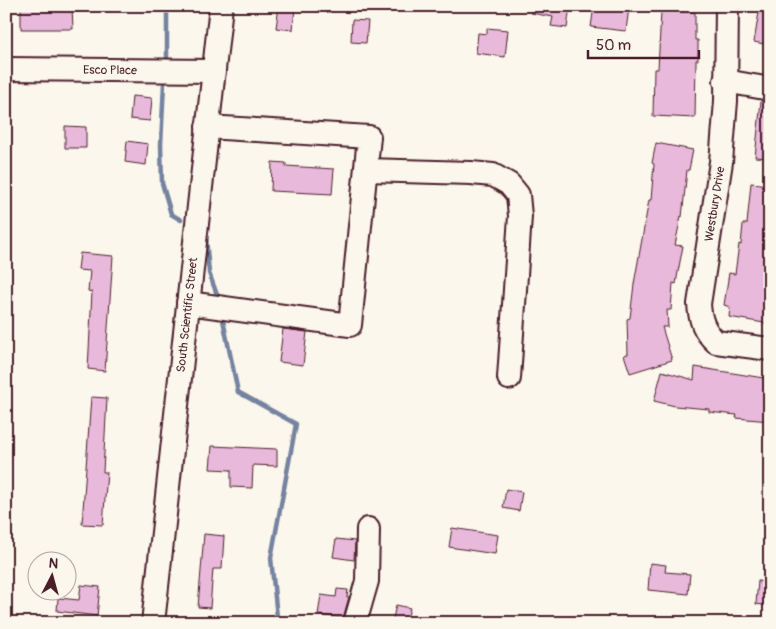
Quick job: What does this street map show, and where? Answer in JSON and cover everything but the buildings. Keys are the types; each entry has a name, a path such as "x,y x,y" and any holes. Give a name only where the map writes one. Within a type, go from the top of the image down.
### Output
{"street":[{"name":"South Scientific Street","path":"153,623 221,6"},
{"name":"Westbury Drive","path":"727,6 726,101 721,162 699,304 700,317 710,336 716,342 770,349"},
{"name":"Esco Place","path":"6,69 214,71"},
{"path":"725,81 770,89"},
{"path":"188,303 350,325 369,137 207,127"},
{"path":"366,170 493,175 509,184 518,195 520,216 509,378"},
{"path":"355,623 367,581 368,529"}],"waterway":[{"path":"167,6 167,58"},
{"path":"164,83 161,145 162,183 171,214 181,220"},
{"path":"206,238 209,273 219,300"},
{"path":"223,320 238,392 296,424 271,558 279,623"}]}
